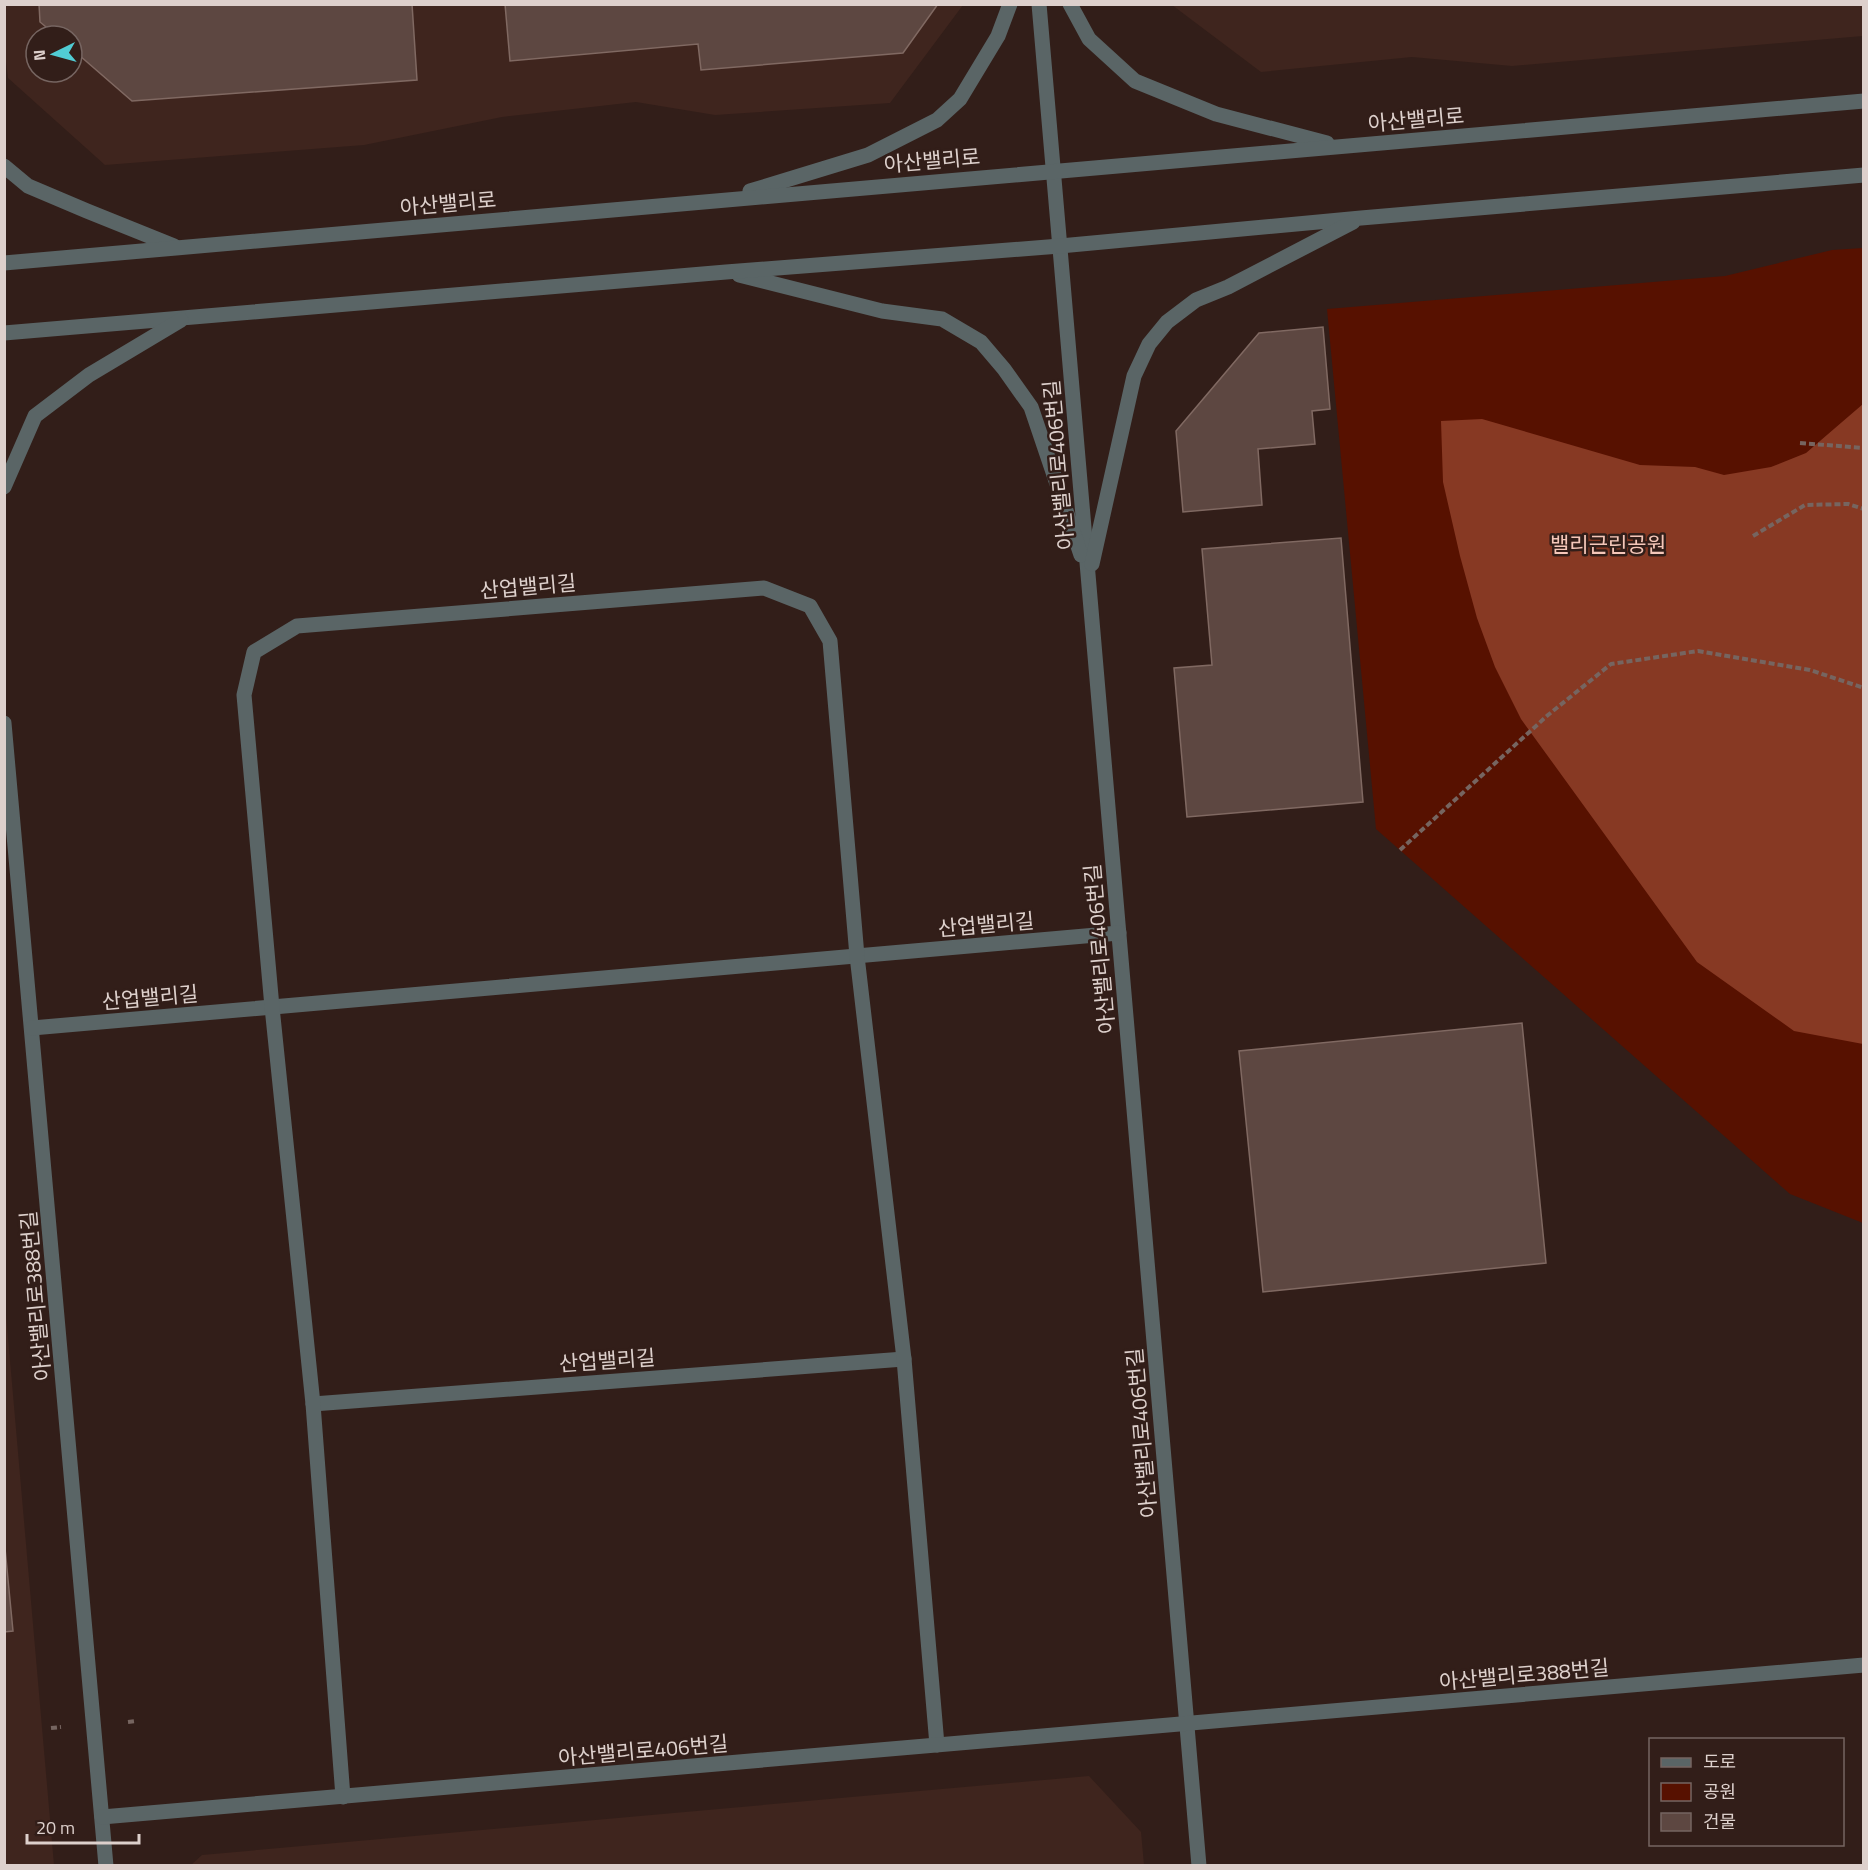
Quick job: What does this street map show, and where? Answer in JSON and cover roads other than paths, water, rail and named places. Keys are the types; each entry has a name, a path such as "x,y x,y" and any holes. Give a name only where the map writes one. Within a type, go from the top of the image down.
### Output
{"street":[{"path":"720,201 868,155 937,120 960,99 998,36 1010,4"},
{"name":"아산밸리로406번길","path":"1039,4 1199,1866"},
{"path":"1070,4 1089,39 1134,81 1216,114 1339,146"},
{"name":"아산밸리로","path":"4,263 1863,100"},
{"path":"4,166 28,186 87,212 178,247"},
{"path":"4,333 1060,246 1863,175"},
{"path":"1088,578 1134,376 1149,344 1167,322 1196,300 1228,287 1361,218"},
{"path":"726,272 882,311 942,319 981,342 1031,407 1088,578"},
{"path":"4,487 35,416 89,375 185,317"},
{"name":"산업밸리길","path":"343,1797 313,1404 272,1007 244,695 254,652 297,626 764,588 810,606 830,641 856,956 904,1359 937,1745"},
{"name":"아산밸리로388번길","path":"4,723 106,1866"},
{"name":"산업밸리길","path":"32,1028 1119,933"},
{"name":"산업밸리길","path":"313,1404 904,1359"},
{"name":"아산밸리로388번길","path":"1187,1724 1863,1665"},
{"name":"아산밸리로406번길","path":"102,1818 1187,1724"}],"park label":[{"name":"밸리근린공원","path":"1608,544"}]}
